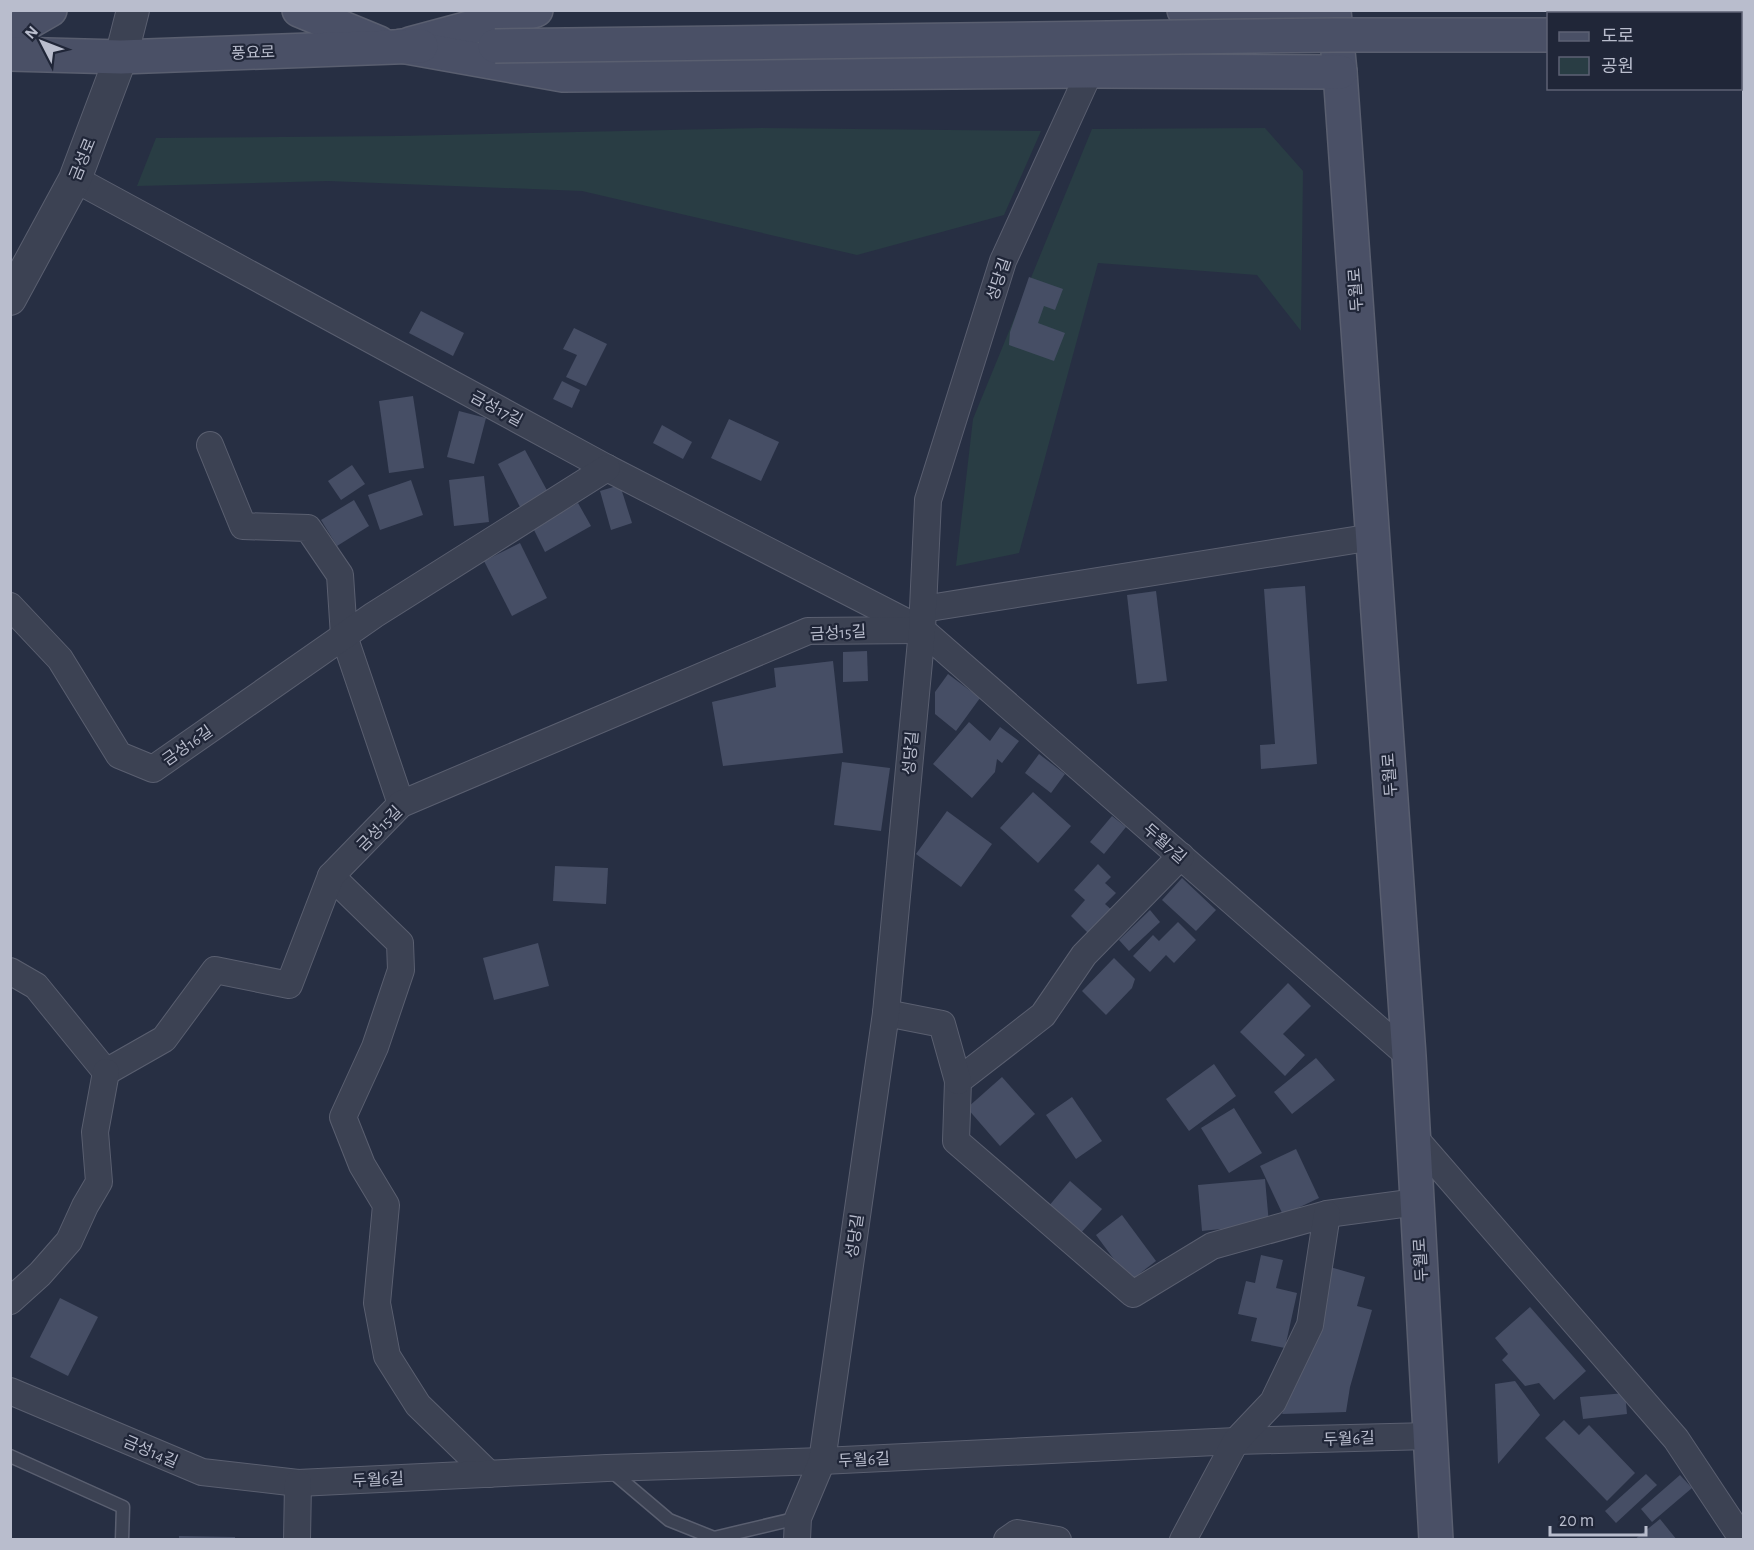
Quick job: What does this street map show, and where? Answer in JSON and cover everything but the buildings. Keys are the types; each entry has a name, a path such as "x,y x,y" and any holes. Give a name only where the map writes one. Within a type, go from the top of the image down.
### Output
{"main road":[{"path":"10,33 50,10"},
{"path":"299,10 395,46 563,75 1090,71 1340,72"},
{"path":"395,46 536,10"},
{"path":"1184,10 1334,11"},
{"name":"두월로","path":"1334,11 1409,1056 1436,1539"},
{"name":"풍요로","path":"10,54 121,57 395,46 1336,35 1547,35"}],"street":[{"name":"금성로","path":"10,298 75,179 121,57 133,10"},
{"name":"성당길","path":"797,1529 822,1461 886,1013 922,620 928,500 1003,261 1090,71"},
{"name":"금성17길","path":"75,179 607,468 922,620"},
{"path":"210,445 243,526 308,528 340,575 344,636 401,804"},
{"name":"금성16길","path":"10,606 60,659 119,755 153,769 374,615 607,468"},
{"name":"금성15길","path":"106,1072 164,1039 215,970 289,985 332,876 401,804 808,631 922,620 1373,537"},
{"name":"두월7길","path":"922,620 1180,856 1409,1056"},
{"path":"958,1080 1043,1015 1084,955 1180,856"},
{"path":"332,876 400,943 401,970 375,1047 343,1118 362,1165 386,1205 377,1303 387,1356 418,1405 489,1474"},
{"path":"10,971 36,986 106,1072 95,1132 99,1182 69,1241 40,1274 10,1301"},
{"path":"886,1013 942,1024 958,1080 956,1141 1133,1294 1212,1246 1327,1214 1417,1202"},
{"path":"1413,1136 1676,1439 1743,1539"},
{"path":"1183,1539 1236,1442 1273,1402 1310,1325 1327,1214"},
{"name":"금성14길","path":"10,1390 202,1473 298,1483"},
{"name":"두월6길","path":"298,1483 607,1468 1430,1436"},
{"path":"297,1539 298,1483"},
{"path":"1007,1539 1017,1533 1058,1539"}],"lane":[{"path":"10,1456 123,1508 122,1539"},
{"path":"607,1468 669,1520 714,1538 797,1529"}],"green space":[{"path":"761,128 1041,131 1004,215 857,255 582,191 328,181 137,186 156,138 399,136"},
{"path":"1265,128 1303,171 1301,331 1257,275 1098,263 1019,553 956,566 973,419 1092,129"}]}
